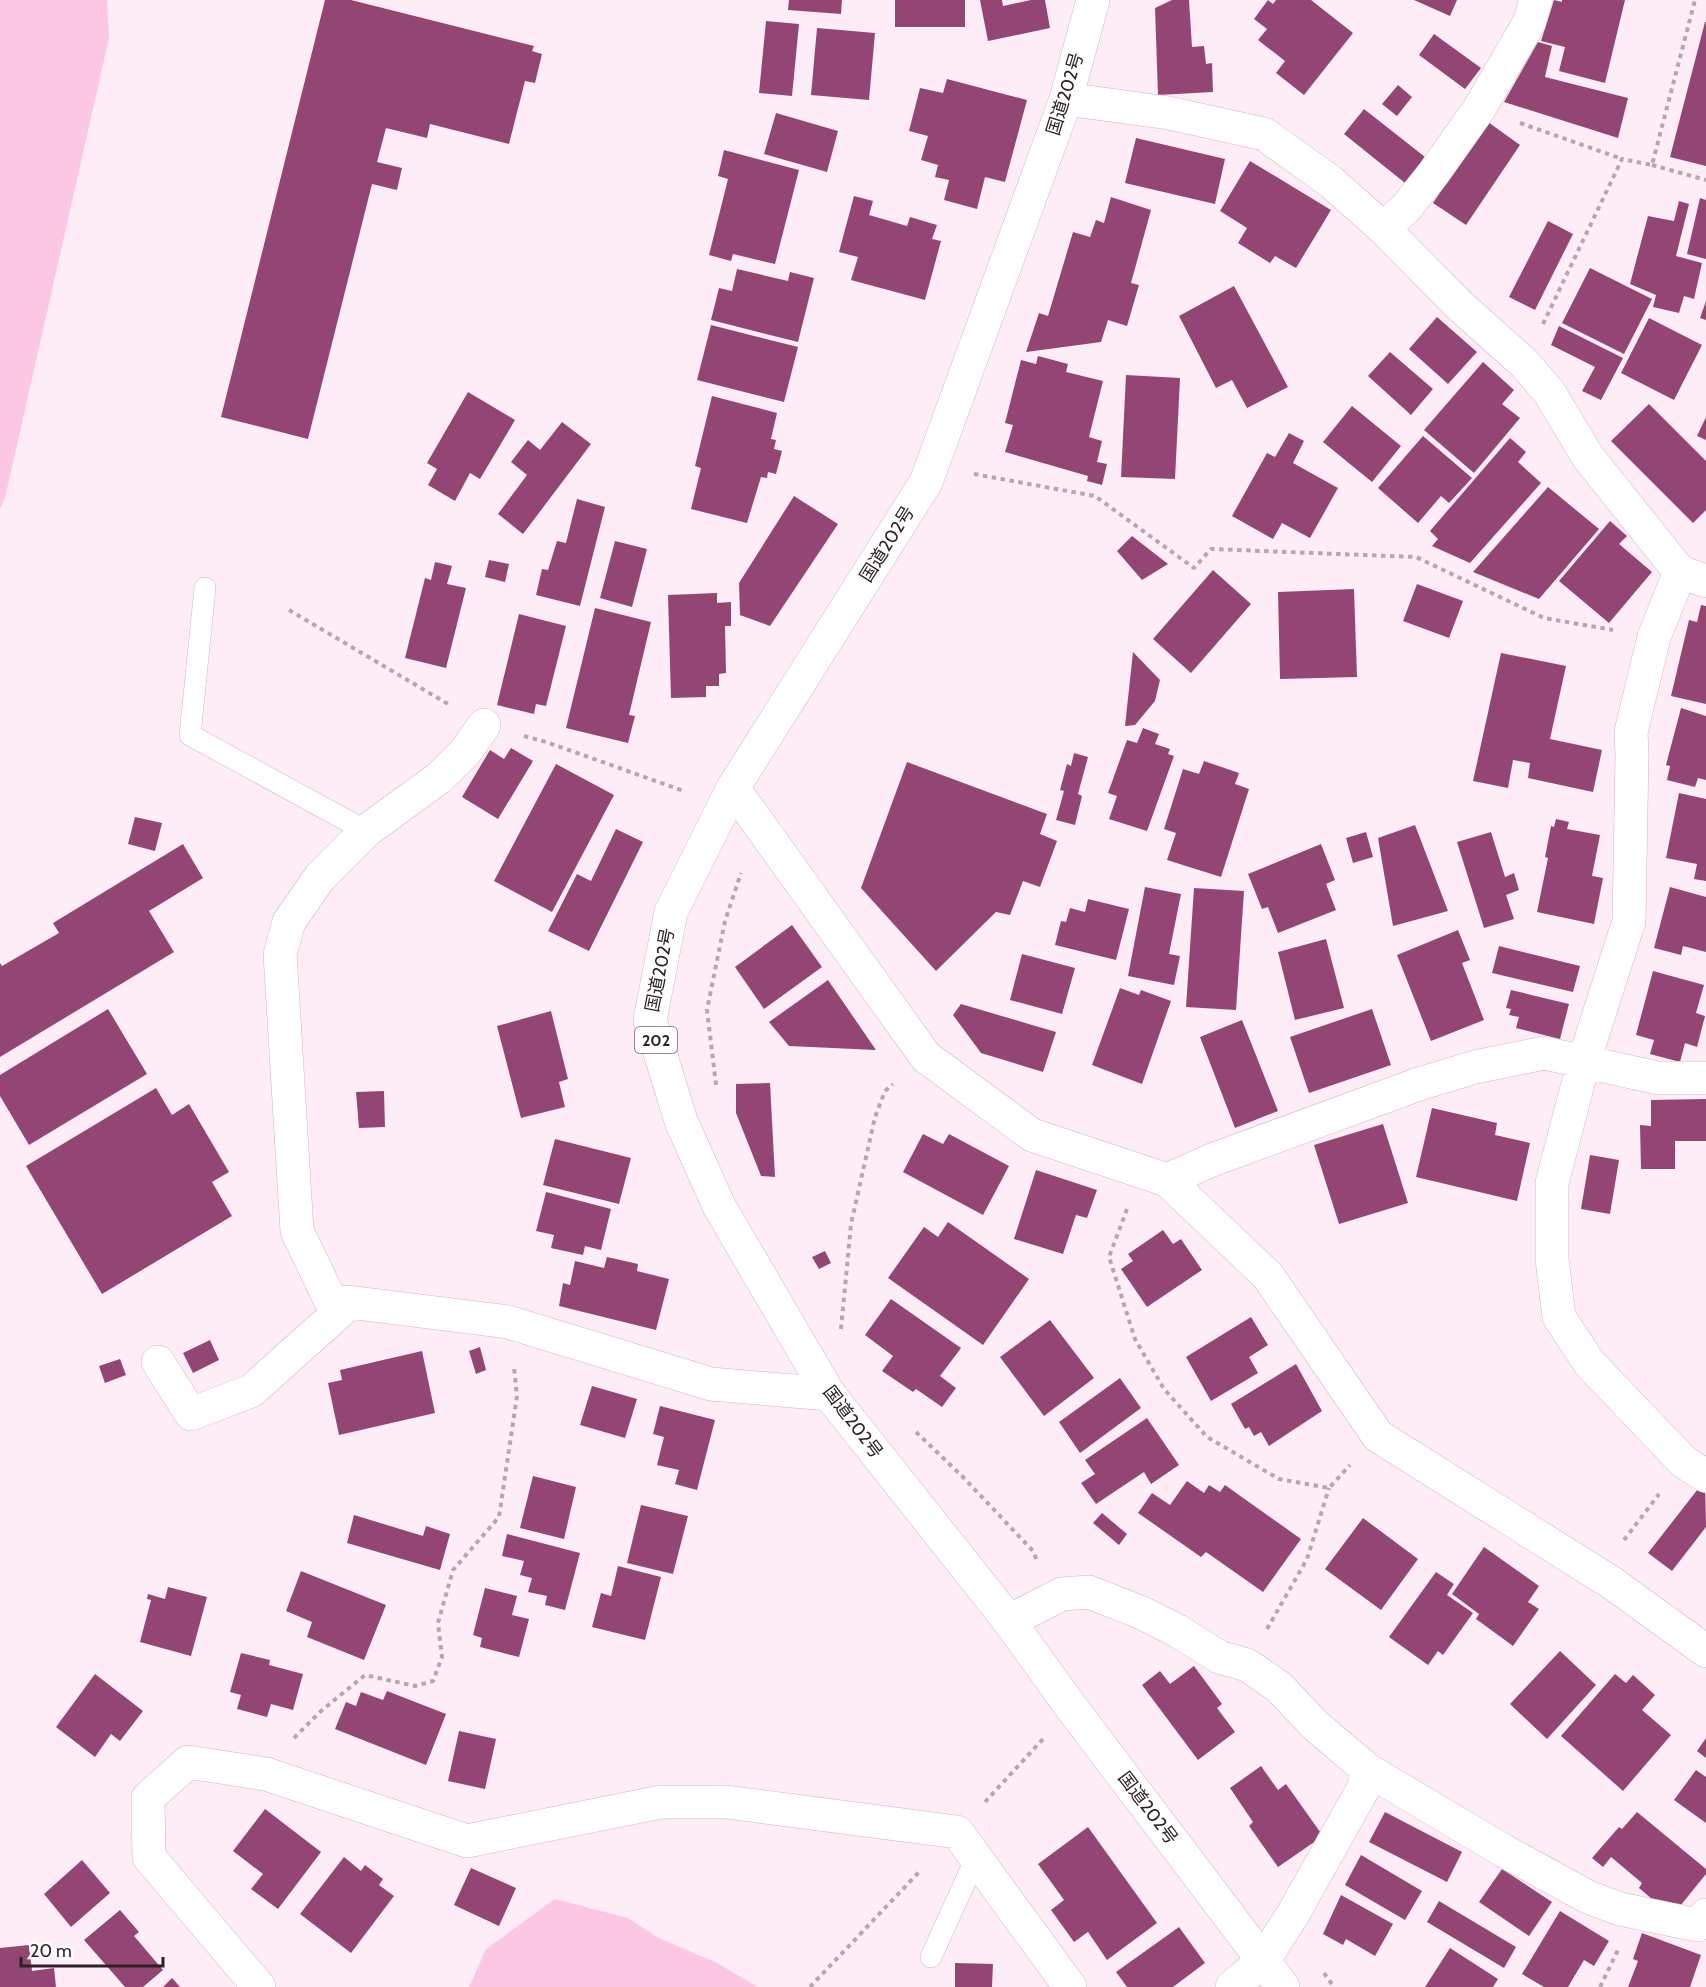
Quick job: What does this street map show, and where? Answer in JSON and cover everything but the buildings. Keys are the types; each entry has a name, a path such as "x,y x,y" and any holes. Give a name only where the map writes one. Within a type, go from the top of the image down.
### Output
{"main road":[{"name":"国道202号","path":"1093,0 1066,99 926,482 733,788 671,912 650,1020 681,1121 719,1206 829,1394 1009,1621 1071,1707 1283,1987"},
{"path":"1383,228 1405,209 1479,109 1530,23 1536,0"},
{"path":"1066,99 1169,113 1264,134 1331,182 1383,228 1459,305 1524,363 1549,392 1588,458 1693,577 1654,637 1630,732 1632,754 1629,921 1584,1061 1552,1183 1552,1259 1559,1317 1590,1365 1695,1469"},
{"path":"337,1314 297,1231 280,954 289,922 320,877 366,831 440,778 466,751 484,725"},
{"path":"733,788 926,1057 1032,1136 1154,1176 1268,1276 1378,1436 1612,1582 1706,1651"},
{"path":"1154,1176 1223,1156 1419,1084 1475,1066 1544,1053 1658,1078 1706,1078"},
{"path":"158,1362 191,1414 252,1391 348,1302 508,1322 711,1384 829,1394"},
{"path":"1009,1621 1062,1594 1089,1592 1140,1612 1178,1631 1219,1657 1247,1665 1279,1687 1316,1726 1368,1770 1504,1851 1588,1897 1620,1909 1697,1925 1706,1915"},
{"path":"259,1987 149,1857 148,1798 188,1762 266,1774 467,1841 661,1802 726,1802 957,1832 1070,1987"},
{"path":"1232,1987 1263,1961 1287,1924 1363,1789 1368,1770"}],"lane":[{"path":"205,588 190,735 366,831"},
{"path":"931,1957 976,1858"}],"path":[{"path":"1652,165 1695,0"},
{"path":"1479,109 1622,159 1706,180"},
{"path":"1524,363 1622,159"},
{"path":"932,466 1095,496 1194,568 1211,549 1416,557 1544,618 1654,637"},
{"path":"717,1088 707,1010 725,921 743,868"},
{"path":"841,1335 851,1224 875,1117 885,1091 926,1057"},
{"path":"1154,1176 1109,1257 1135,1339 1164,1389 1207,1437 1279,1479 1329,1488"},
{"path":"266,1774 279,1753 321,1711 365,1675 415,1686 433,1681 442,1657 438,1623 453,1570 500,1517 517,1396 508,1322"},
{"path":"908,1424 963,1477 1032,1551 1054,1598"},
{"path":"1247,1665 1306,1560 1329,1488 1378,1436"},
{"path":"1622,1543 1695,1469"},
{"path":"810,1987 957,1832 1071,1707"},
{"path":"1287,1924 1334,1987"}],"shaded area":[{"path":"0,0 107,0 109,38 5,498 0,509"},
{"path":"555,1899 628,1918 657,1937 717,1963 758,1987 469,1987 486,1949"}]}
